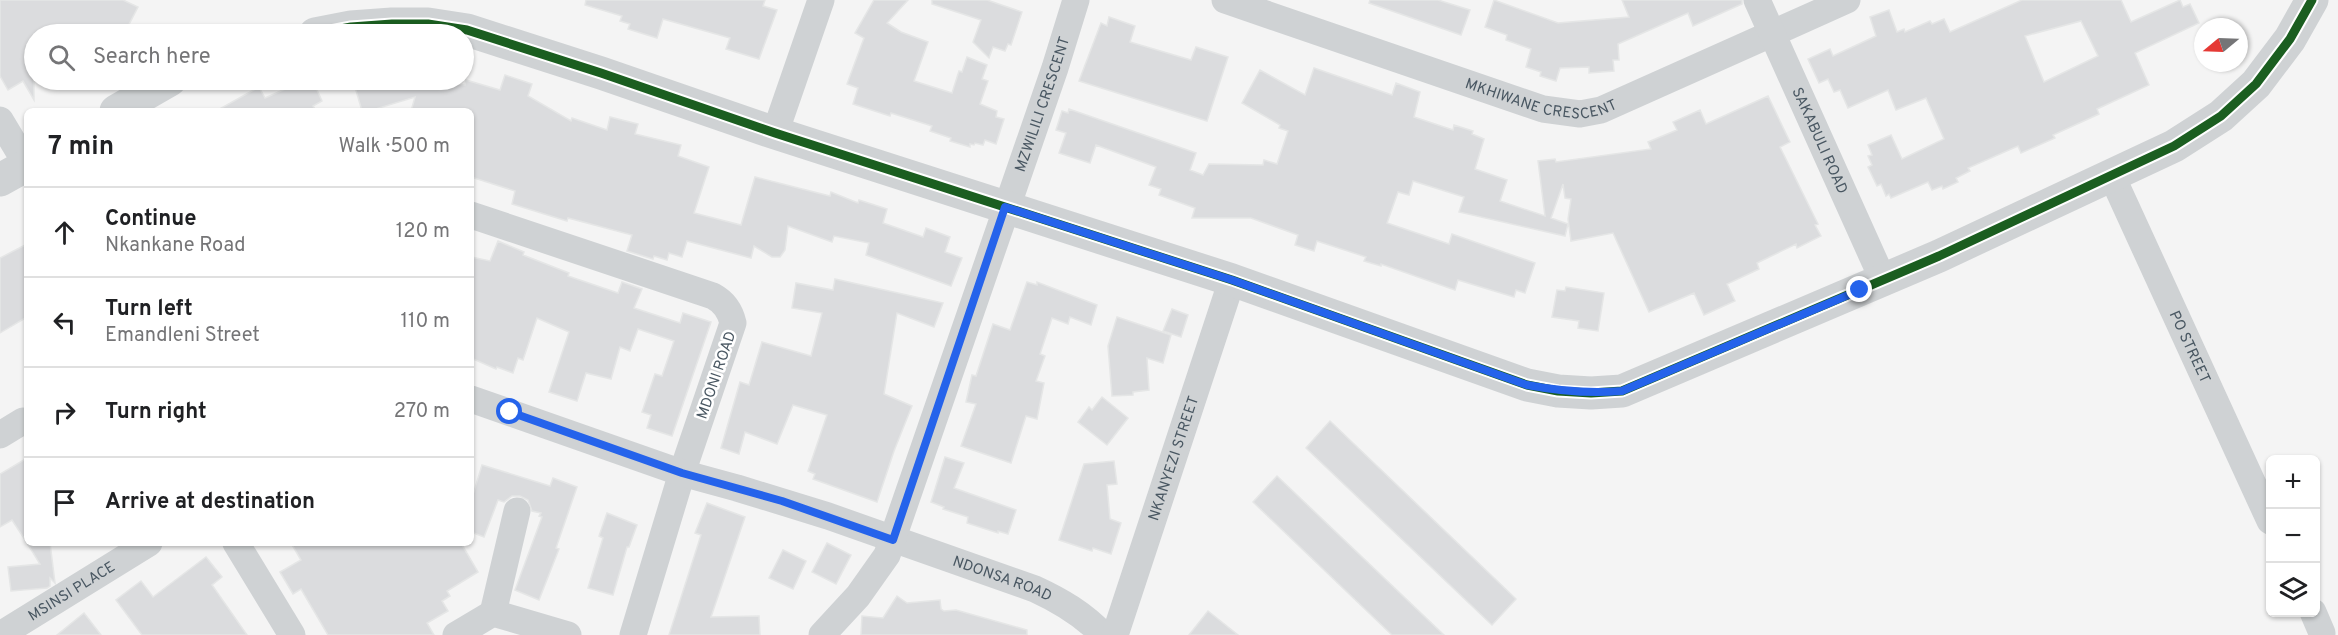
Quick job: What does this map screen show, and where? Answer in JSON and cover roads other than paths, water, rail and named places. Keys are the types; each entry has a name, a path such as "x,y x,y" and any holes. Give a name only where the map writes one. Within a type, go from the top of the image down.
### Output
{"street":[{"path":"775,133 821,0"},
{"name":"MZWILILI CRESCENT","path":"822,635 858,596 887,555 893,540 1005,207 1055,68 1076,0"},
{"name":"MKHIWANE CRESCENT","path":"1225,0 1543,109 1580,114 1601,110 1848,0"},
{"name":"SAKABULI ROAD","path":"1757,0 1883,280"},
{"path":"474,32 775,133 1232,280 1527,385 1558,391 1591,393 1622,391 1939,256 2174,146 2221,116 2256,84 2290,39 2312,0"},
{"path":"392,24 428,24"},
{"path":"121,108 153,90"},
{"path":"0,120 24,160"},
{"path":"0,180 24,167"},
{"name":"PO STREET","path":"2111,174 2266,510"},
{"name":"MDONI ROAD","path":"474,216 712,296 727,308 733,323 682,473 633,635"},
{"name":"NKANYEZI STREET","path":"1115,635 1232,280"},
{"name":"NDONSA ROAD","path":"474,400 682,473 782,501 1035,589 1063,602 1089,621 1103,635"},
{"path":"0,435 23,421"},
{"path":"456,635 493,613 517,511"},
{"path":"238,546 292,635"},
{"name":"MSINSI PLACE","path":"4,630 143,547"},
{"path":"493,613 568,635"}]}
